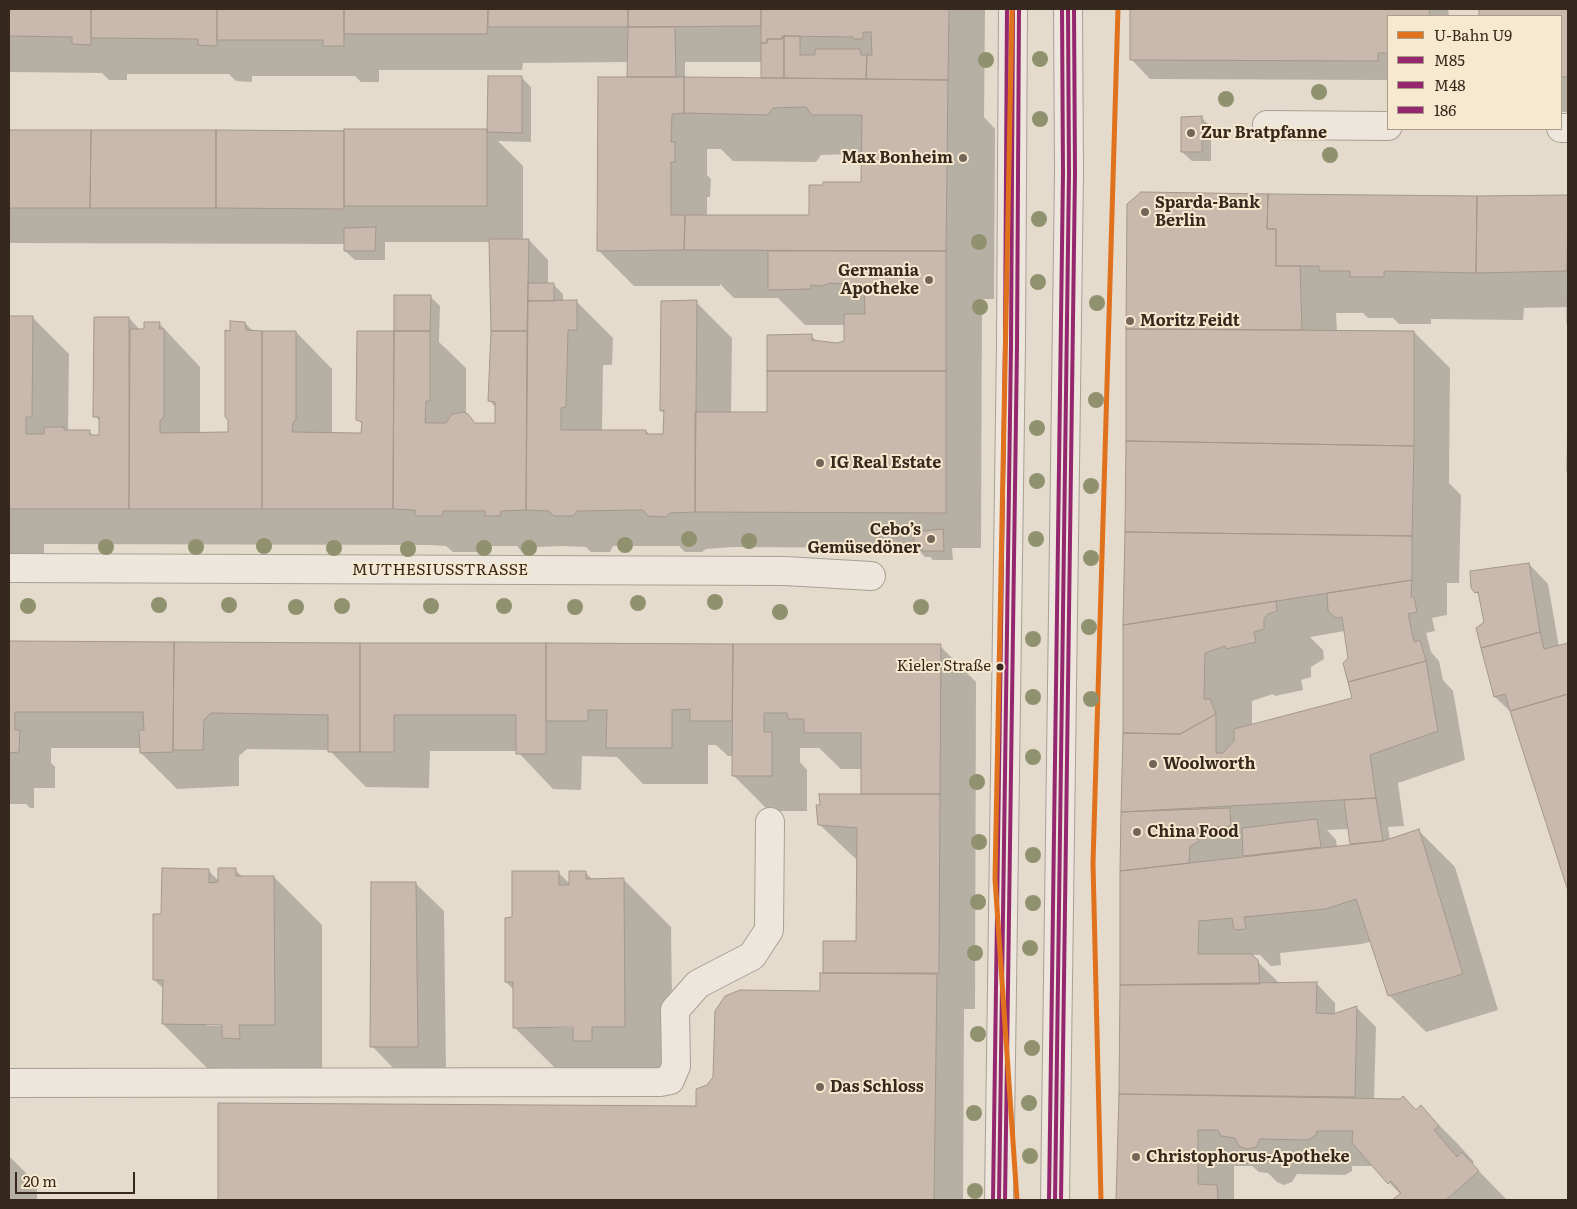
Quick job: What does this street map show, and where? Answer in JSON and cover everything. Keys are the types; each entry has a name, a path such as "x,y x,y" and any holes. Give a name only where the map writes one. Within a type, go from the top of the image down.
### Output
{"street":[{"path":"999,1200 1011,345 1013,9"},
{"path":"1055,1200 1069,172 1068,9"},
{"path":"1267,125 1387,126"},
{"name":"MUTHESIUSSTRASSE","path":"9,568 785,570 870,576"},
{"path":"9,1083 660,1082 670,1080 676,1066 675,1010 698,984 752,956 769,930 770,822"}],"building":[{"path":"9,9 91,9 91,45 72,44 72,37 9,36"},
{"path":"91,9 217,9 217,46 198,45 198,39 91,38"},
{"path":"217,9 344,9 344,46 323,46 323,40 217,40"},
{"path":"344,9 488,9 487,34 344,34"},
{"path":"488,9 628,9 628,27 488,27"},
{"path":"628,9 761,9 761,26 628,27"},
{"path":"761,9 949,9 948,80 866,79 867,55 872,55 871,32 863,32 863,39 853,39 853,37 782,36 782,39 767,39 767,43 761,43"},
{"path":"1130,9 1429,9 1430,15 1387,15 1387,53 1378,53 1378,61 1130,60"},
{"path":"1479,9 1568,9 1568,77 1562,77 1562,15 1479,15"},
{"path":"628,27 675,27 676,77 627,77"},
{"path":"784,36 800,36 800,55 815,55 815,49 860,49 861,55 867,55 866,79 784,78"},
{"path":"784,36 784,78 761,78 761,43 767,43 767,39 782,39"},
{"path":"488,76 522,76 522,133 487,132"},
{"path":"598,77 684,77 684,113 672,114 671,142 675,142 675,162 671,162 671,215 685,215 684,250 597,251"},
{"path":"684,77 948,80 946,251 684,250 685,215 809,215 809,185 823,185 823,182 861,182 862,115 812,115 806,107 773,108 768,115 684,113"},
{"path":"1202,116 1202,152 1181,152 1181,117"},
{"path":"344,129 487,129 487,206 344,206"},
{"path":"9,130 91,130 90,208 9,208"},
{"path":"91,130 216,130 216,208 90,208"},
{"path":"216,130 344,131 344,209 216,208"},
{"path":"1141,192 1268,194 1267,229 1276,229 1276,266 1300,266 1302,330 1126,329 1127,204"},
{"path":"1268,194 1477,196 1476,273 1384,271 1384,277 1350,277 1350,271 1319,271 1319,266 1276,266 1276,229 1267,229"},
{"path":"1568,195 1567,271 1476,273 1477,196"},
{"path":"1568,195 1568,324 1567,324"},
{"path":"376,227 375,251 344,251 344,228"},
{"path":"489,239 529,239 527,331 491,331"},
{"path":"768,251 946,251 946,371 767,371 767,335 812,334 812,340 837,343 844,341 844,314 865,314 864,285 829,283 823,286 811,285 811,289 768,290"},
{"path":"528,283 554,283 554,301 528,301"},
{"path":"394,295 431,295 430,331 394,331"},
{"path":"577,300 577,330 568,330 566,407 561,408 561,430 646,430 646,434 663,434 664,410 660,411 661,301 697,300 695,512 670,513 666,517 648,516 643,510 577,511 574,516 554,516 549,511 526,510 528,301"},
{"path":"9,316 33,316 32,417 26,417 26,434 44,434 44,427 64,427 64,430 90,430 90,435 99,435 99,417 93,417 94,317 129,317 129,509 9,509"},
{"path":"230,321 245,322 246,330 262,331 262,509 129,509 130,329 144,329 144,322 160,322 159,329 164,329 164,417 160,421 160,433 228,432 228,420 225,417 225,330 230,331"},
{"path":"1126,329 1414,331 1414,446 1126,441"},
{"path":"262,331 296,331 296,420 293,422 292,432 361,433 362,422 356,420 357,331 394,331 393,509 262,509"},
{"path":"394,331 430,331 430,401 426,401 425,423 446,423 452,414 463,412 468,414 475,423 495,423 495,402 488,401 491,331 527,331 526,510 501,511 500,516 485,516 485,511 443,511 442,516 415,516 415,510 393,509"},
{"name":"IG Real Estate","path":"767,371 946,371 946,513 695,512 695,412 767,412"},
{"path":"1568,395 1568,472 1567,472"},
{"path":"1126,441 1414,446 1412,536 1125,532"},
{"path":"943,529 944,551 922,551 922,547 914,547 914,532"},
{"path":"1125,532 1412,536 1412,580 1123,625"},
{"path":"1529,563 1540,632 1481,648 1476,628 1484,622 1478,592 1475,593 1471,588 1470,571"},
{"path":"1412,580 1411,597 1414,597 1417,612 1408,614 1414,642 1420,640 1426,661 1348,682 1343,663 1348,658 1342,617 1336,618 1328,611 1327,593"},
{"path":"1276,601 1277,611 1268,614 1264,619 1264,629 1254,632 1256,642 1226,649 1225,646 1205,653 1204,699 1210,699 1216,714 1180,734 1123,733 1123,625"},
{"path":"1540,632 1544,649 1568,643 1568,694 1510,711 1505,694 1494,697 1481,648"},
{"path":"9,641 174,642 173,752 140,753 139,730 144,730 143,712 15,712 15,730 20,730 19,752 9,753"},
{"path":"174,642 360,643 360,752 328,752 328,715 211,713 204,720 203,750 173,750"},
{"path":"360,643 546,643 546,754 516,754 516,715 394,715 394,752 360,752"},
{"path":"546,643 733,644 732,721 690,721 690,709 672,710 672,748 606,748 607,710 588,710 588,721 546,721"},
{"path":"733,644 941,644 940,794 861,794 861,733 804,733 804,719 788,719 787,713 764,713 764,732 772,732 772,776 732,776"},
{"path":"1426,661 1438,731 1370,755 1376,798 1121,812 1123,733 1180,734 1216,714 1216,753 1223,753 1234,741 1234,729 1352,698 1348,682"},
{"path":"1568,694 1568,891 1510,711"},
{"path":"819,794 940,794 939,973 823,973 823,941 856,941 857,828 818,825 816,805 820,805"},
{"path":"1376,798 1383,841 1350,844 1344,800"},
{"path":"1230,808 1231,826 1196,828 1198,830 1198,842 1190,846 1189,863 1120,871 1121,812"},
{"path":"1317,819 1321,847 1243,856 1242,828"},
{"path":"1419,829 1463,974 1388,996 1356,899 1326,909 1244,917 1246,929 1234,930 1232,918 1199,921 1198,954 1251,954 1258,960 1260,984 1120,985 1120,871 1383,841"},
{"path":"162,868 209,869 209,883 218,882 218,868 236,868 236,876 274,876 275,1025 239,1025 240,1039 222,1038 222,1025 162,1024 163,980 153,980 153,914 161,914"},
{"path":"512,871 559,871 559,885 569,885 569,871 586,871 586,879 624,878 625,1027 592,1027 592,1041 573,1041 573,1027 513,1028 513,982 505,982 505,918 512,917"},
{"path":"371,882 416,882 418,1047 370,1047"},
{"name":"Das Schloss","path":"820,973 937,974 934,1200 218,1200 218,1103 696,1106 696,1089 707,1085 713,1077 715,1011 725,996 740,990 820,991"},
{"path":"1317,982 1316,1013 1333,1014 1357,1006 1355,1097 1119,1094 1120,985"},
{"path":"1119,1094 1400,1099 1403,1096 1416,1110 1421,1105 1439,1126 1434,1130 1457,1157 1462,1152 1479,1171 1446,1200 1392,1200 1401,1193 1391,1181 1388,1184 1352,1143 1353,1131 1317,1131 1316,1135 1308,1140 1260,1139 1256,1147 1247,1149 1239,1146 1235,1138 1221,1136 1218,1130 1198,1130 1198,1184 1217,1185 1218,1200 1116,1200"}],"metro line":[{"name":"U9","path":"1012,9 995,879 1017,1200"},
{"name":"U9","path":"1101,1200 1093,863 1118,9"}],"transit line":[{"name":"186","path":"993,1200 1005,345 1007,9"},
{"name":"M85","path":"999,1200 1011,345 1013,9"},
{"name":"M48","path":"1005,1200 1017,345 1019,9"},
{"name":"186","path":"1049,1200 1063,173 1062,9"},
{"name":"M85","path":"1055,1200 1069,173 1068,9"},
{"name":"M48","path":"1061,1200 1075,173 1074,9"}],"place":[{"name":"Zur Bratpfanne","path":"1191,133"},
{"name":"Max Bonheim","path":"963,158"},
{"name":"Sparda-Bank Berlin","path":"1145,212"},
{"name":"Germania Apotheke","path":"929,280"},
{"name":"Moritz Feidt","path":"1130,321"},
{"name":"IG Real Estate","path":"820,463"},
{"name":"Cebo’s Gemüsedöner","path":"931,539"},
{"name":"Kieler Straße","path":"1000,667"},
{"name":"Woolworth","path":"1153,764"},
{"name":"China Food","path":"1137,832"},
{"name":"Das Schloss","path":"820,1087"},
{"name":"Christophorus-Apotheke","path":"1136,1157"}]}
